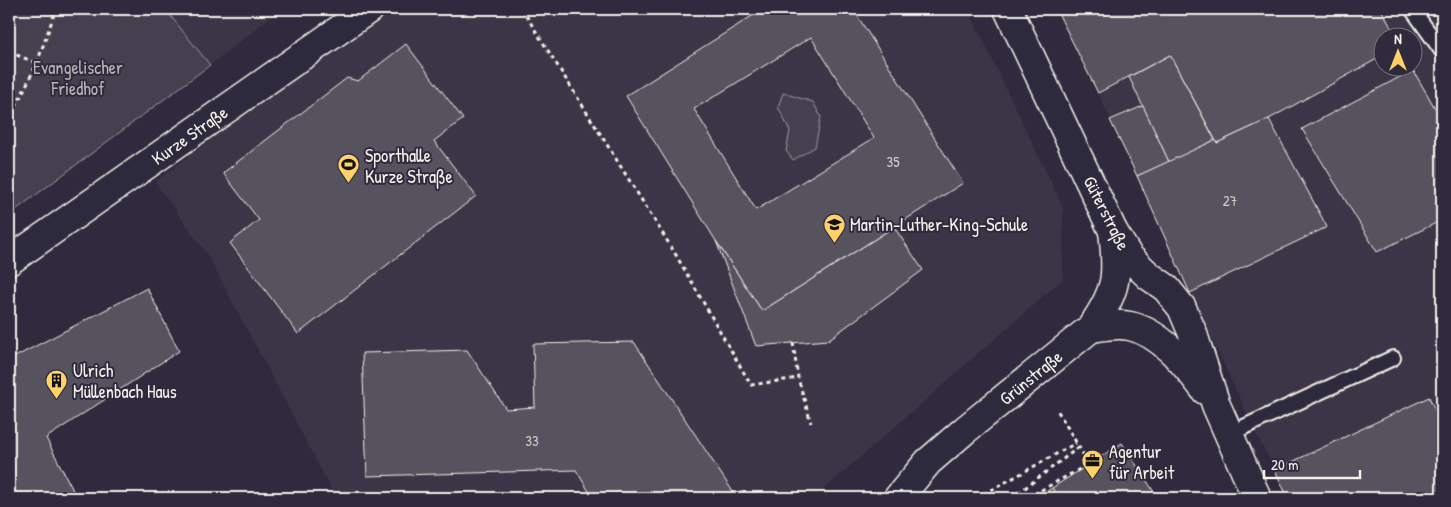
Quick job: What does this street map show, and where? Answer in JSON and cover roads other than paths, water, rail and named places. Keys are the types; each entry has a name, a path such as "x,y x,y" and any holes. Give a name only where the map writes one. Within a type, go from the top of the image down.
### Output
{"street":[{"name":"Kurze Straße","path":"9,260 369,9"},
{"name":"Güterstraße","path":"1008,9 1113,231 1129,257 1149,276 1166,288 1182,308 1193,334 1216,405 1257,498"},
{"name":"Grünstraße","path":"899,498 928,462 1091,328 1105,308 1114,285 1116,265 1113,231"},
{"name":"Güterstraße","path":"1091,328 1112,324 1130,326 1153,336 1173,352 1188,368 1216,405"}],"lane":[{"path":"1412,9 1442,51"},
{"path":"1229,434 1393,358"}],"place":[{"name":"Sporthalle Kurze Straße","path":"349,184"},
{"name":"Martin-Luther-King-Schule","path":"834,243"},
{"name":"Ulrich Müllenbach Haus","path":"57,399"},
{"name":"Agentur für Arbeit","path":"1093,480"}],"park label":[{"name":"Evangelischer Friedhof","path":"78,77"}]}
